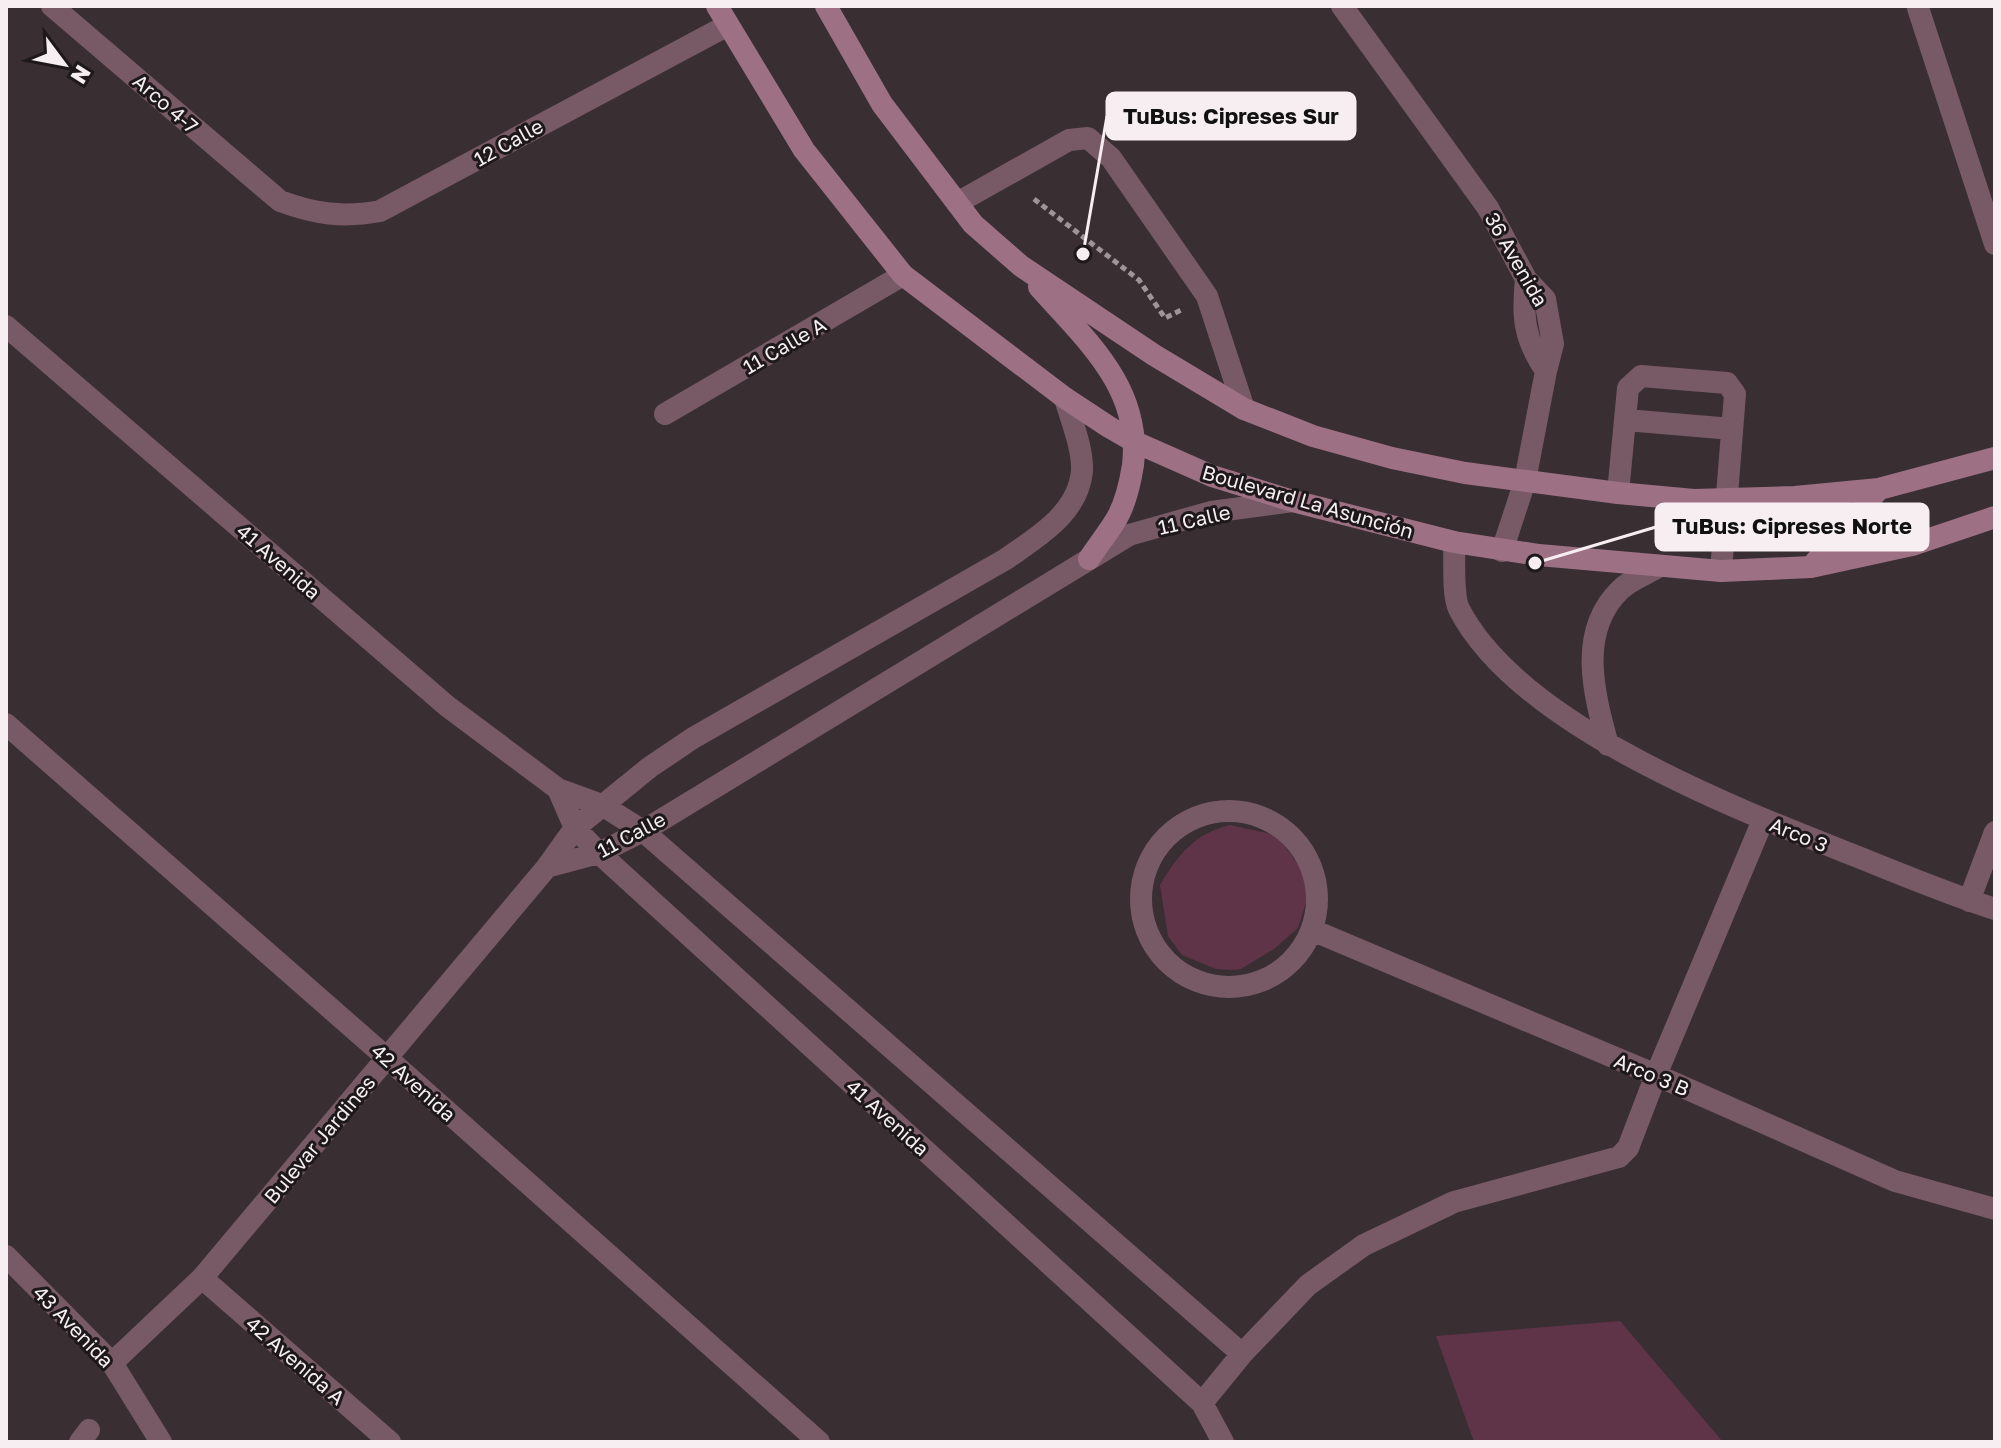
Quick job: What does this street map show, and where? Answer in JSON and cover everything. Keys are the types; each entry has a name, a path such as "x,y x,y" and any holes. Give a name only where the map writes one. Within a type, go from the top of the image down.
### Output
{"main road":[{"path":"826,6 882,104 973,224 1021,266 1154,355 1244,409 1313,436 1392,458 1465,473 1694,500 1795,497 1879,489 1995,458"},
{"name":"Boulevard La Asunción","path":"722,15 804,150 903,275 1065,398 1135,442 1212,476 1293,501 1454,542 1502,551 1721,571 1811,567 1912,545 1995,517"},
{"path":"1021,266 1107,366 1121,389 1131,417 1135,442 1129,490 1117,518 1089,559"},
{"path":"1811,567 1879,489"}],"street":[{"name":"Arco 4-7","path":"52,6 280,201"},
{"name":"36 Avenida","path":"1342,6 1488,208 1526,279 1523,306 1527,332 1531,349 1546,371 1525,481"},
{"path":"1918,8 1995,244"},
{"name":"12 Calle","path":"280,201 330,216 355,216 380,211 722,15"},
{"path":"957,203 1069,140 1088,138 1111,158 1207,296 1244,409"},
{"name":"11 Calle A","path":"665,414 903,275"},
{"name":"41 Avenida","path":"6,326 447,706 558,789 602,805 643,831 1242,1354"},
{"path":"1618,493 1628,388 1641,376 1727,383 1735,394 1721,571"},
{"name":"11 Calle","path":"547,867 575,828 650,767 693,738 1006,559 1052,526 1072,502 1082,472 1065,398"},
{"path":"1626,420 1732,429"},
{"path":"1502,551 1525,481"},
{"name":"11 Calle","path":"547,867 599,853 643,831 1129,535 1211,512 1293,501"},
{"name":"Arco 3","path":"1454,542 1457,606 1492,657 1546,703 1608,745 1763,820 1995,909"},
{"path":"1608,745 1593,692 1591,659 1599,626 1606,609 1621,589 1658,567"},
{"name":"42 Avenida","path":"6,724 819,1442"},
{"name":"41 Avenida","path":"558,789 575,828 599,853 1202,1403 1223,1442"},
{"path":"1230,810 1259,814 1283,828 1303,848 1315,874 1318,903 1312,930 1297,957 1274,976 1246,986 1216,987 1187,978 1164,960 1148,934 1140,905 1144,875 1157,848 1177,827 1202,814 1230,810"},
{"path":"1202,1403 1242,1354 1308,1285 1364,1245 1454,1202 1619,1157 1628,1148 1763,820"},
{"path":"1969,901 1995,832"},
{"name":"Bulevar Jardines","path":"112,1363 202,1278 547,867"},
{"name":"Arco 3 B","path":"1312,930 1656,1075 1895,1181 1995,1209"},
{"name":"43 Avenida","path":"6,1256 112,1363 161,1442"},
{"name":"42 Avenida A","path":"202,1278 390,1442"}],"path":[{"path":"1034,199 1139,280 1165,318 1207,296"}],"shaded area":[{"path":"1230,825 1276,835 1306,879 1307,899 1298,928 1274,949 1241,969 1232,970 1216,969 1182,955 1168,936 1160,885 1188,847 1206,834"},
{"path":"1620,1321 1723,1442 1474,1442 1436,1336"}],"place":[{"name":"TuBus: Cipreses Sur","path":"1083,254"},
{"name":"TuBus: Cipreses Norte","path":"1535,563"}]}
